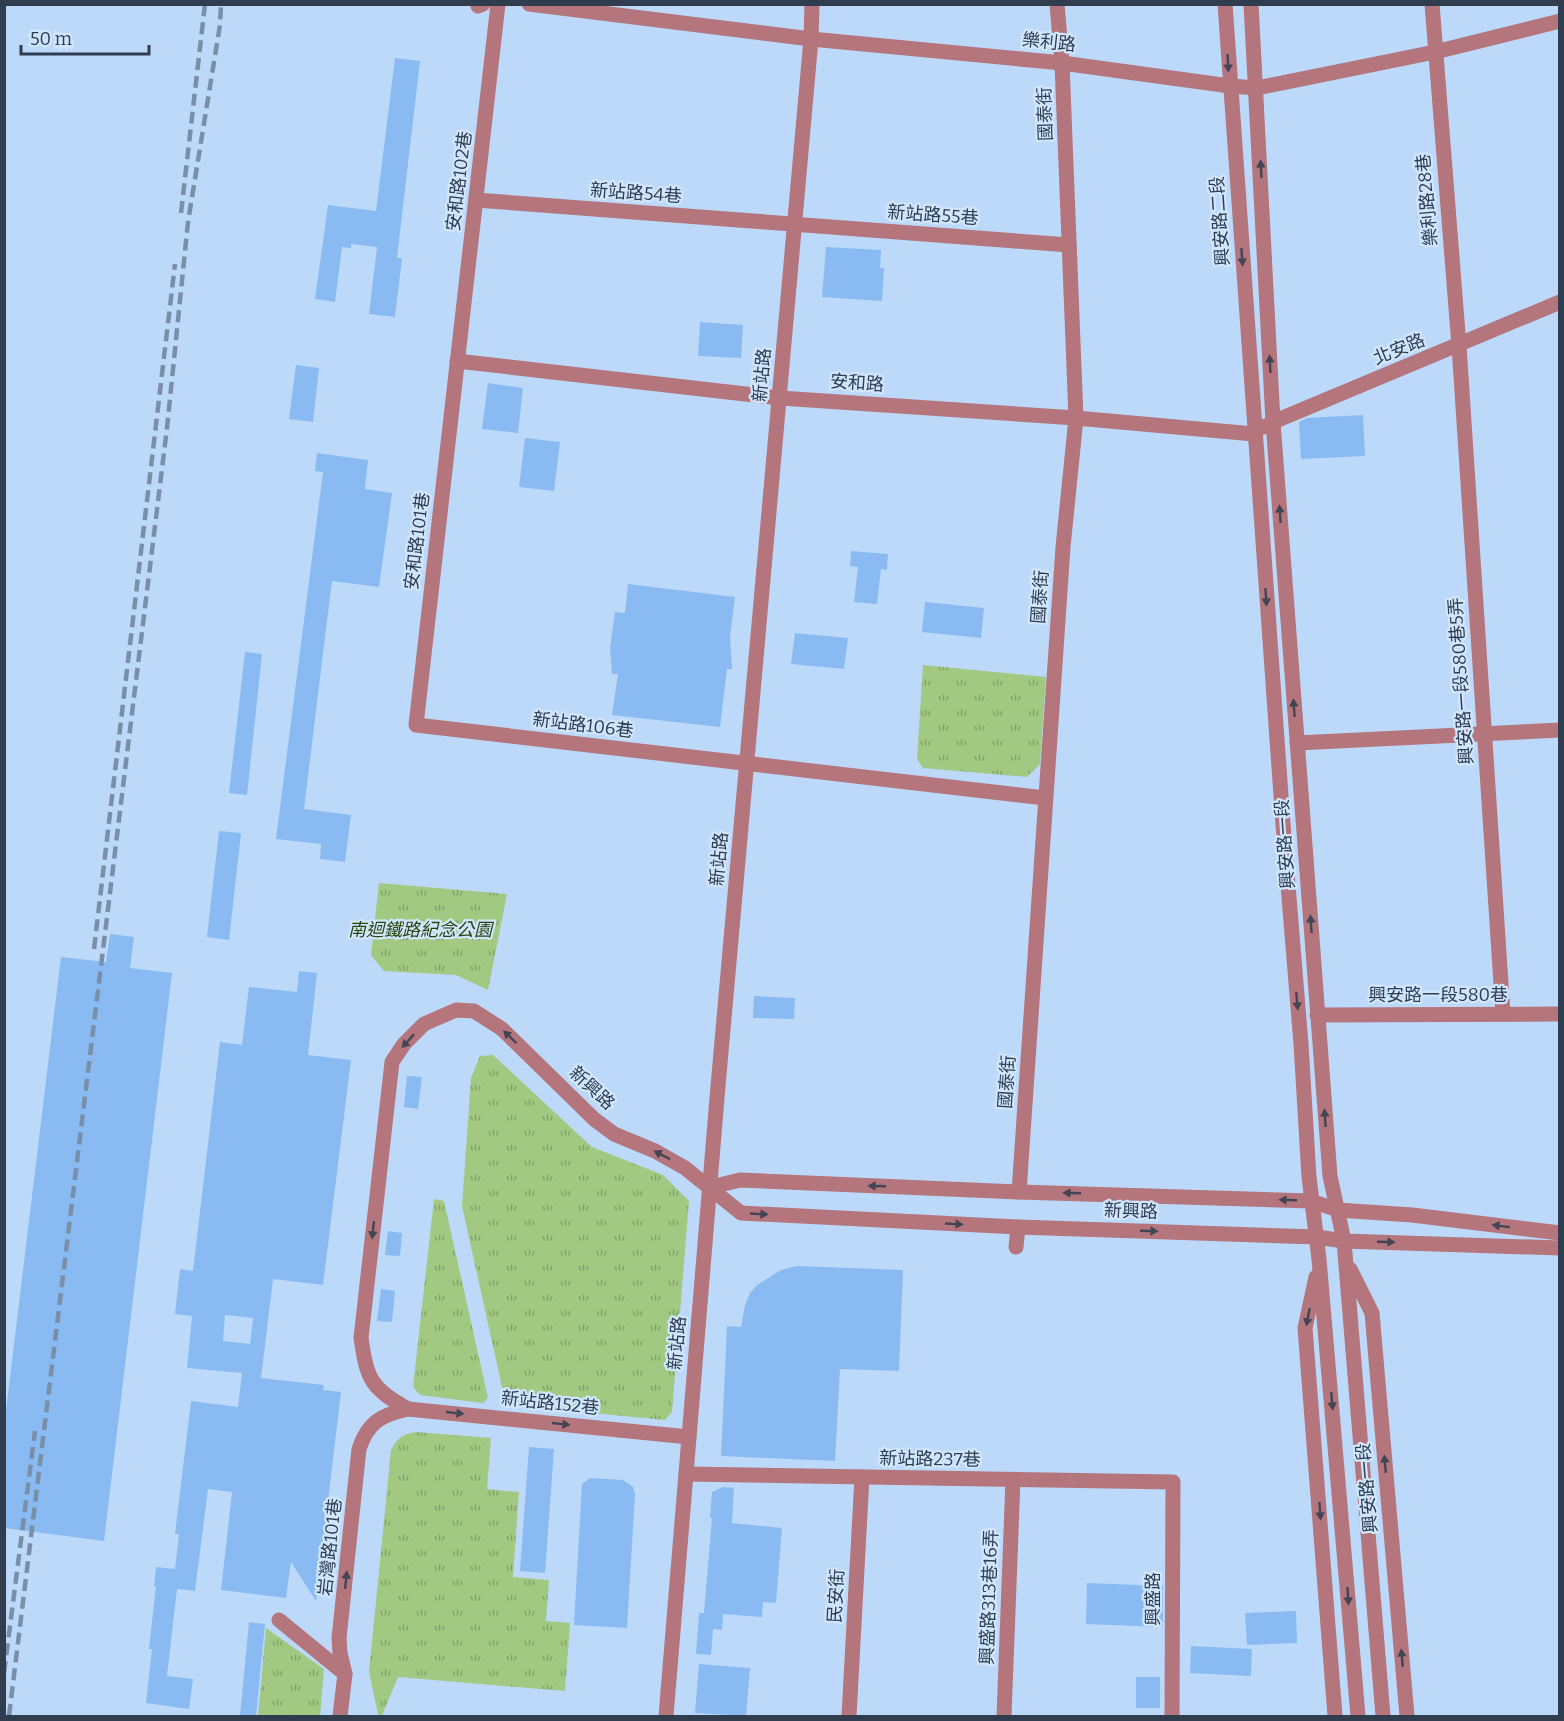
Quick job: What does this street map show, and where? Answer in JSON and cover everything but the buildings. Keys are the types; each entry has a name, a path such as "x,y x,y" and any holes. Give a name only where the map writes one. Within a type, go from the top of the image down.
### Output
{"street":[{"name":"安和路102巷","path":"457,361 498,4"},
{"name":"樂利路","path":"529,4 812,39 1062,63 1257,88 1435,52 1560,21"},
{"name":"新站路","path":"666,1716 747,763 812,39 812,4"},
{"name":"國泰街","path":"1019,1192 1063,547 1076,418 1062,63 1057,4"},
{"name":"興安路二段","path":"1225,4 1254,434"},
{"path":"1251,4 1273,422"},
{"name":"樂利路28巷","path":"1432,4 1459,346"},
{"name":"新站路54巷","path":"476,200 794,224"},
{"name":"新站路55巷","path":"794,224 1069,245"},
{"name":"北安路","path":"1254,434 1273,422 1560,302"},
{"name":"興安路一段580巷5弄","path":"1459,346 1503,1014"},
{"name":"安和路","path":"457,361 780,398 1076,418 1254,434"},
{"name":"安和路101巷","path":"416,725 457,361"},
{"name":"興安路一段","path":"1273,422 1330,1176 1346,1261 1383,1716"},
{"name":"興安路一段","path":"1254,434 1311,1201 1317,1237 1358,1716"},
{"name":"新站路106巷","path":"416,725 1045,798"},
{"path":"1297,743 1560,730"},
{"name":"新興路","path":"408,1409 389,1398 374,1385 365,1367 361,1338 392,1062 404,1044 424,1024 456,1010 474,1011 502,1029 601,1124 614,1134 655,1151 686,1168 741,1213 1018,1227 1317,1237 1344,1241 1560,1248"},
{"name":"興安路一段580巷","path":"1317,1015 1560,1014"},
{"name":"新興路","path":"711,1187 740,1180 1311,1201 1338,1210 1412,1215 1560,1233"},
{"path":"1016,1247 1018,1227"},
{"path":"1319,1259 1346,1261"},
{"name":"興安路一段","path":"1319,1259 1305,1328 1335,1716"},
{"name":"興安路一段","path":"1346,1261 1372,1313 1407,1716"},
{"name":"新站路152巷","path":"408,1409 689,1437"},
{"name":"岩灣路101巷","path":"340,1716 345,1674 339,1638 359,1449 364,1432 372,1424 389,1413 408,1409"},
{"name":"新站路237巷","path":"686,1474 1173,1482"},
{"name":"民安街","path":"849,1716 862,1477"},
{"name":"興盛路313巷16弄","path":"1004,1716 1013,1480"},
{"name":"興盛路","path":"1172,1716 1173,1482"},
{"path":"279,1620 345,1674"}],"green space":[{"path":"923,665 1046,677 1040,764 1027,777 923,768 917,759"},
{"name":"南迴鐵路紀念公園","path":"379,883 507,894 488,990 456,975 384,971 371,955"},
{"path":"493,1055 592,1147 663,1175 689,1201 672,1412 665,1420 510,1405 504,1396 462,1206 471,1078 480,1056"},
{"path":"434,1199 444,1201 488,1398 483,1403 420,1395 413,1387"},
{"path":"416,1432 491,1438 487,1489 519,1492 513,1577 549,1580 546,1621 570,1623 565,1691 398,1677 382,1716 378,1714 369,1672 391,1450 401,1437"},
{"path":"266,1628 324,1669 320,1716 258,1716"}],"railway":[{"path":"181,213 205,4"},
{"path":"9,1716 167,428 188,222 220,25 221,4"},
{"path":"94,949 175,264"},
{"path":"4,1673 35,1431"}]}
